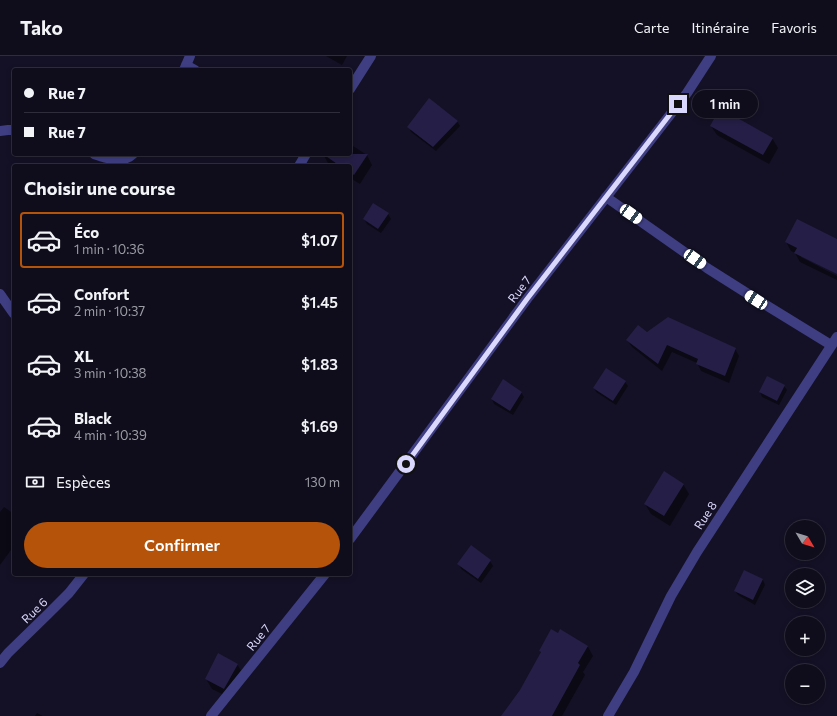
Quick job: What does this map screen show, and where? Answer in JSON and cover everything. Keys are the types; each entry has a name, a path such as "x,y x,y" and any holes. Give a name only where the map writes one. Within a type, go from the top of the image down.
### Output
{"street":[{"path":"352,86 371,56"},
{"name":"Rue 7","path":"352,537 527,299 687,93 711,56"},
{"path":"0,131 12,130"},
{"path":"100,156 108,159 131,156"},
{"path":"606,197 707,268 756,300 834,340"},
{"path":"0,294 12,311"},
{"name":"Rue 8","path":"608,716 634,672 671,596 697,552 834,340"},
{"name":"Rue 6","path":"0,663 8,653 69,593 82,576"},
{"name":"Rue 7","path":"211,716 323,576"}],"building":[{"path":"429,98 458,121 433,147 407,127"},
{"path":"720,108 773,138 763,155 710,126"},
{"path":"352,154 368,154 354,175 352,174 352,164 337,164 326,156 352,156"},
{"path":"373,203 389,213 378,229 363,219"},
{"path":"797,219 837,239 837,274 794,253 797,248 785,242"},
{"path":"668,317 736,348 725,376 696,364 698,359 667,345 658,364 626,340 638,325 647,332"},
{"path":"606,368 626,381 613,401 593,388"},
{"path":"767,376 785,385 777,401 759,392"},
{"path":"503,379 522,392 510,411 491,399"},
{"path":"664,471 684,484 664,516 644,504"},
{"path":"471,545 491,560 478,579 457,564"},
{"path":"744,570 763,579 753,600 734,591"},
{"path":"551,629 558,633 560,629 588,646 578,663 580,665 552,716 501,716 520,690 541,652 539,651"},
{"path":"218,653 238,664 224,689 205,679"}],"route":[{"path":"406,464 527,299 678,104"}]}
